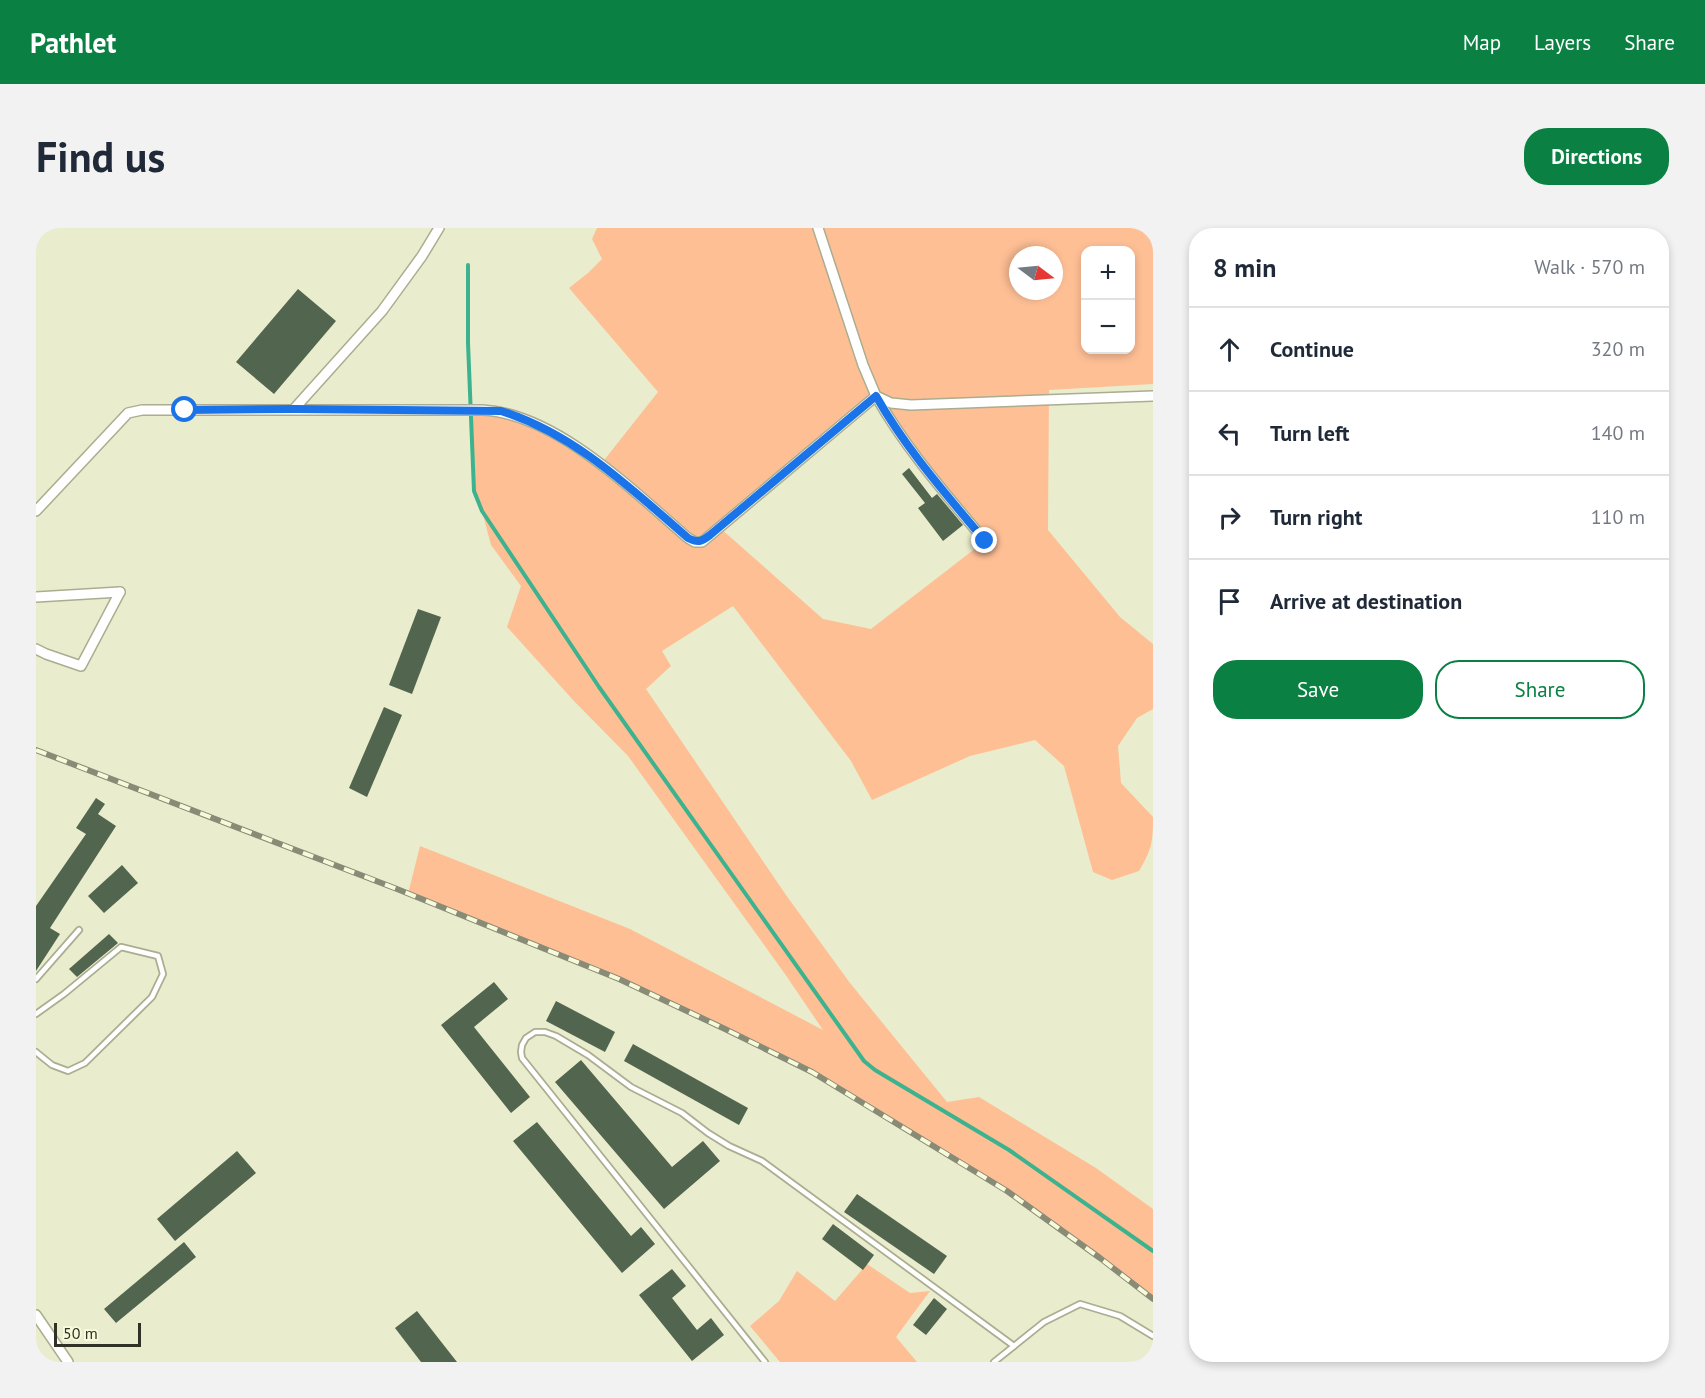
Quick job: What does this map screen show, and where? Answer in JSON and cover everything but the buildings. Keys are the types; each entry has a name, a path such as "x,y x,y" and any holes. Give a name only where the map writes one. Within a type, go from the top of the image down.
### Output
{"street":[{"path":"294,409 382,311 422,256 439,228"},
{"path":"818,228 863,365 876,396 917,460 985,541"},
{"path":"36,511 128,413 142,410 483,410 501,411 517,416 582,450 688,538 695,542 702,542 876,396"},
{"path":"876,396 891,403 911,405 1153,396"},
{"path":"36,597 120,592 81,666 46,654 36,648"},
{"path":"36,1316 66,1361"}],"lane":[{"path":"36,979 79,930"},
{"path":"36,1014 121,947 158,956 163,974 152,997 85,1064 68,1071 52,1065 36,1052"},
{"path":"765,1362 522,1058 522,1045 526,1038 535,1032 546,1032 556,1036 588,1055 631,1087 682,1113 729,1146 762,1161 1014,1346"},
{"path":"994,1362 1044,1322 1080,1304 1120,1316 1153,1336"}],"shaded area":[{"path":"597,228 1153,228 1153,384 1049,390 1048,530 1120,617 1153,644 1153,709 1137,718 1118,746 1121,783 1153,817 1151,845 1139,871 1112,880 1093,872 1064,766 1035,740 970,756 872,800 851,761 733,606 662,651 671,666 646,689 786,895 850,983 947,1102 979,1097 1096,1168 1153,1209 1153,1299 1007,1191 812,1072 619,979 408,894 420,846 630,929 823,1030 628,756 573,700 507,627 521,586 491,545 474,491 470,410 517,416 601,464 658,392 569,288 602,259 592,239","holes":["876,397 985,541 871,629 823,619 720,528"]},
{"path":"867,1264 910,1293 930,1291 896,1337 917,1362 780,1362 750,1326 779,1301 797,1271 835,1301"}],"waterway":[{"path":"468,265 468,343 474,491 482,511 599,687 864,1061 875,1070 1009,1150 1153,1251"}],"railway":[{"path":"36,750 397,889 619,979 725,1029 812,1072 1007,1191 1153,1299"}],"route":[{"path":"185,410 501,411 553,433 582,450 688,538 695,542 702,542 876,396 917,460 985,541"}]}
